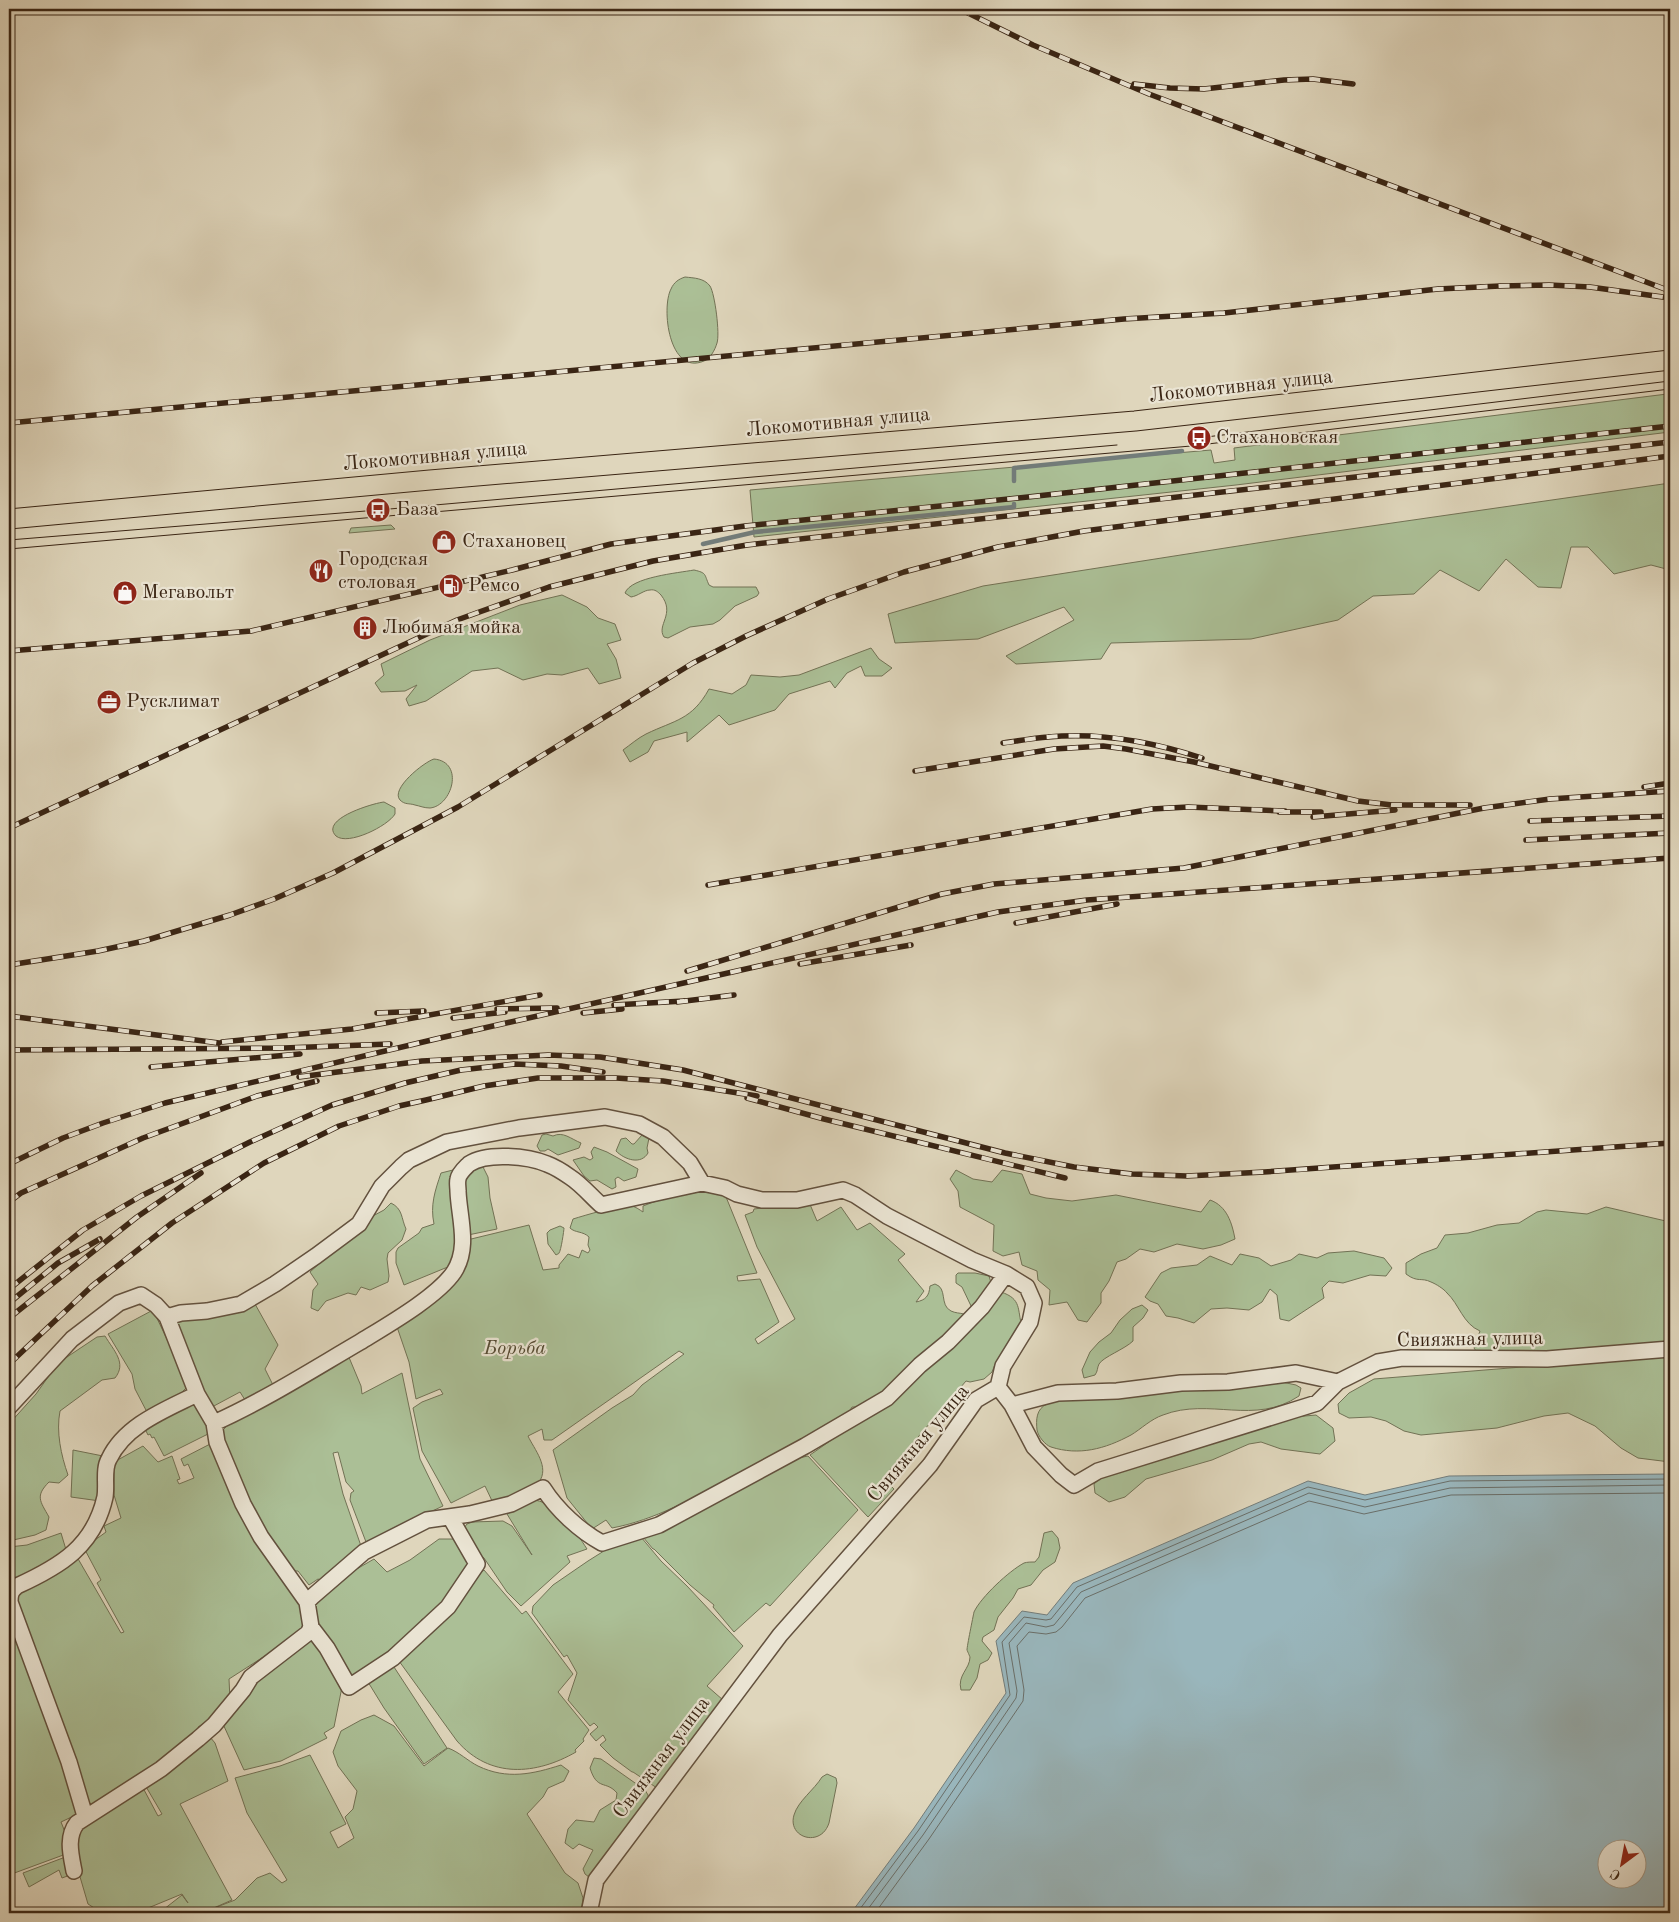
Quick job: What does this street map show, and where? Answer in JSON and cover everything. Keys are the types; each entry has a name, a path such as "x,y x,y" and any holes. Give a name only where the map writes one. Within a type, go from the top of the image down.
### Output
{"main road":[{"name":"Локомотивная улица","path":"9,519 440,479 1135,421 1670,360"}],"street":[{"path":"167,1317 181,1313 207,1312 242,1304 275,1284 358,1224 382,1186 400,1167 409,1160 447,1142 519,1128 605,1117 639,1124 663,1137 690,1163 702,1183"},
{"path":"214,1423 264,1400 397,1319 439,1288 448,1279 459,1262 463,1240 458,1179 462,1172 472,1163 485,1158 503,1156 547,1164 572,1178 601,1205 702,1183 762,1200 797,1200 843,1190 855,1195 888,1216 972,1260 1006,1274 1027,1287 1034,1303 1030,1322 1003,1366 998,1387"},
{"path":"308,1602 364,1552 427,1520 511,1504 543,1488 550,1498 576,1524 591,1537 602,1543 658,1525 805,1446 887,1398 920,1365 948,1342 982,1307 1006,1274"},
{"path":"9,1407 72,1339 119,1303 141,1295 156,1305 167,1317 197,1394 214,1423 217,1442 242,1504 261,1537 308,1602 311,1627 327,1648 348,1687 393,1658 454,1601 477,1564 450,1517"},
{"name":"Свияжная улица","path":"589,1913 596,1880 780,1634 930,1465 976,1400 998,1387 1012,1405 1034,1447 1074,1485 1098,1471 1316,1403 1338,1382 1378,1362 1402,1358 1547,1359 1670,1349"},
{"path":"1012,1405 1058,1393 1117,1391 1181,1383 1228,1382 1296,1373 1338,1382"},
{"path":"85,1816 69,1762 10,1602 10,1595 17,1586 65,1560 83,1544 103,1504 108,1460 122,1440 142,1423 158,1413 197,1394"},
{"path":"74,1871 70,1832 85,1816 161,1769 198,1739 214,1725 243,1690 250,1677 304,1637 311,1627"}],"green space":[{"path":"685,277 695,278 708,283 714,297 717,323 718,338 712,354 704,361 692,363 683,359 676,350 668,324 668,298 671,289 677,281"},
{"path":"1667,394 1670,432 1236,485 754,537 750,490 1211,450 1214,463 1235,460 1234,448"},
{"path":"1670,483 1670,570 1651,565 1614,574 1588,547 1571,547 1561,588 1538,587 1506,559 1479,591 1440,570 1414,594 1373,596 1338,620 1251,639 1111,643 1101,659 1016,664 1006,656 1074,620 1064,607 978,639 895,643 888,614 983,586 1302,536"},
{"path":"391,525 395,529 349,533 351,528"},
{"path":"694,570 703,573 709,585 713,587 756,587 759,593 757,596 735,606 713,624 690,627 668,638 664,637 662,628 667,608 661,595 652,590 631,597 625,593 636,583 645,579"},
{"path":"562,595 587,607 598,618 615,624 621,640 607,644 616,659 621,678 599,684 588,668 562,675 547,674 523,680 498,668 472,671 426,701 409,706 406,699 417,685 405,691 381,692 375,683 384,675 381,664 430,640 520,605"},
{"path":"871,648 879,659 892,668 882,676 865,676 861,666 847,673 835,688 830,681 789,694 775,710 729,725 719,715 687,742 687,732 654,741 648,752 630,762 623,750 643,736 682,718 696,707 709,689 732,694 746,685 751,675 780,677 799,675"},
{"path":"434,759 444,762 450,768 452,775 452,784 444,800 430,808 402,802 398,795 409,776"},
{"path":"384,802 395,808 395,814 385,824 358,837 342,838 336,836 333,830 335,824 341,818 370,805"},
{"path":"542,1135 553,1136 564,1135 581,1143 579,1148 558,1155 548,1149 540,1151 537,1146"},
{"path":"642,1135 649,1138 648,1153 645,1157 637,1160 628,1159 616,1151 621,1139 626,1138 634,1144"},
{"path":"594,1147 638,1169 636,1177 624,1181 618,1177 615,1179 616,1187 612,1189 597,1180 590,1181 584,1176 573,1160 584,1157 590,1160 593,1158 591,1152"},
{"path":"482,1165 488,1177 490,1198 497,1229 468,1235 463,1206 465,1177"},
{"path":"453,1170 454,1202 459,1226 455,1264 404,1285 396,1263 396,1252 398,1248 419,1233 422,1228 434,1224 433,1204 441,1173"},
{"path":"956,1170 973,1179 992,1182 1002,1170 1022,1174 1030,1194 1046,1198 1072,1201 1116,1195 1201,1212 1210,1200 1221,1206 1225,1211 1235,1239 1221,1245 1203,1249 1177,1244 1154,1252 1140,1249 1126,1259 1117,1262 1109,1281 1101,1293 1101,1303 1087,1322 1078,1320 1067,1302 1049,1305 1050,1290 1038,1280 1037,1271 1022,1265 1019,1252 1003,1256 993,1251 994,1225 960,1207 958,1191 950,1179"},
{"name":"Борьба","path":"709,1191 724,1192 757,1273 737,1276 738,1281 760,1279 779,1322 755,1339 758,1344 795,1319 757,1247 745,1215 753,1212 754,1209 809,1202 817,1221 841,1207 857,1230 870,1223 905,1254 898,1260 924,1291 916,1302 926,1297 930,1286 935,1284 939,1286 943,1293 947,1308 953,1312 964,1314 965,1319 909,1372 863,1407 852,1407 849,1412 806,1438 688,1500 643,1520 612,1528 606,1520 592,1529 567,1498 553,1450 633,1395 642,1385 684,1354 679,1351 552,1440 544,1440 542,1429 528,1436 542,1464 542,1476 539,1482 494,1505 485,1486 451,1503 422,1451 413,1408 422,1402 443,1394 440,1389 416,1399 409,1362 396,1324 438,1295 467,1240 529,1225 543,1270 559,1268 559,1265 568,1254 579,1258 582,1250 588,1253 590,1250 588,1245 589,1237 570,1228 573,1219 626,1206 633,1206 643,1212 643,1206 659,1200"},
{"path":"391,1203 400,1211 406,1229 402,1240 388,1253 388,1282 370,1290 361,1287 356,1295 348,1293 326,1301 318,1311 311,1308 313,1290 318,1284 310,1272 371,1217 384,1210"},
{"path":"1606,1207 1670,1222 1670,1343 1537,1353 1478,1354 1474,1348 1480,1331 1469,1324 1444,1290 1428,1281 1406,1274 1406,1263 1421,1254 1437,1248 1445,1235 1468,1233 1497,1225 1519,1223 1537,1212 1546,1210 1587,1214"},
{"path":"560,1226 564,1228 564,1232 559,1254 556,1255 548,1244 547,1233"},
{"path":"1354,1251 1384,1258 1392,1268 1386,1276 1370,1275 1343,1283 1329,1281 1322,1288 1324,1298 1289,1321 1280,1319 1277,1295 1270,1289 1262,1302 1249,1310 1211,1309 1194,1323 1166,1316 1158,1304 1145,1297 1161,1273 1171,1268 1197,1265 1210,1256 1232,1265 1240,1254 1259,1258 1271,1266 1291,1260 1299,1254 1317,1258 1328,1253"},
{"path":"958,1273 975,1273 989,1276 992,1286 972,1308 962,1287 956,1283 956,1275"},
{"path":"1001,1292 1016,1301 1022,1327 1007,1352 996,1362 992,1372 984,1379 966,1381 883,1478 894,1489 868,1517 810,1455 840,1434"},
{"path":"255,1304 278,1345 265,1369 273,1385 245,1400 240,1392 212,1407 202,1388 176,1321"},
{"path":"1142,1305 1148,1310 1143,1318 1133,1327 1133,1341 1101,1361 1095,1375 1084,1378 1082,1370 1090,1352 1111,1333 1120,1320 1132,1309"},
{"path":"153,1310 189,1385 175,1399 148,1414 135,1389 132,1374 108,1334"},
{"path":"105,1336 118,1357 120,1367 115,1378 102,1380 60,1411 60,1443 68,1475 59,1483 49,1482 40,1495 41,1503 49,1517 46,1530 35,1535 9,1541 9,1424 36,1394 58,1363 97,1337"},
{"path":"348,1355 361,1386 362,1394 402,1373 420,1459 443,1506 366,1542 350,1500 351,1493 354,1491 346,1482 338,1452 333,1453 343,1494 361,1546 325,1582 318,1579 309,1585 298,1571 293,1571 247,1504 222,1434 228,1425"},
{"path":"1670,1355 1670,1462 1638,1458 1621,1448 1595,1426 1568,1413 1544,1416 1497,1428 1421,1435 1404,1431 1386,1421 1371,1417 1349,1418 1339,1413 1338,1404 1349,1393 1374,1379"},
{"path":"1282,1382 1301,1388 1299,1396 1282,1405 1265,1409 1180,1410 1159,1417 1121,1440 1092,1450 1072,1451 1051,1447 1042,1440 1037,1430 1037,1419 1043,1406 1062,1400"},
{"path":"190,1405 200,1405 212,1432 164,1456 154,1437 152,1438 150,1434 148,1435 144,1427"},
{"path":"1316,1415 1333,1428 1335,1441 1320,1454 1281,1449 1261,1442 1249,1444 1212,1460 1146,1479 1125,1497 1109,1502 1095,1493 1094,1484 1102,1477 1294,1417"},
{"path":"214,1442 301,1603 307,1624 282,1645 229,1679 230,1700 218,1714 198,1727 200,1732 183,1748 90,1806 15,1598 20,1591 77,1557 121,1633 124,1632 97,1583 101,1580 84,1548 106,1532 104,1526 121,1518 114,1495 114,1462 143,1446 158,1462 172,1456 180,1479 177,1480 179,1484 194,1478 188,1464 184,1466 181,1459"},
{"path":"73,1450 103,1456 100,1501 71,1497"},
{"path":"808,1456 858,1510 770,1606 766,1603 734,1632 713,1607 714,1605 690,1585 643,1537 794,1459"},
{"path":"535,1500 559,1512 587,1549 567,1556 570,1562 521,1606 507,1592 484,1558 477,1552 464,1528 472,1522 503,1521 512,1526 532,1555 507,1514"},
{"path":"1052,1531 1058,1538 1060,1548 1055,1562 1043,1570 1031,1585 1018,1589 998,1617 994,1630 983,1637 982,1641 992,1653 988,1660 980,1664 977,1678 970,1690 961,1690 962,1676 970,1657 967,1650 974,1612 989,1592 1011,1572 1024,1563 1035,1562 1039,1557 1044,1533"},
{"path":"61,1533 67,1553 12,1583 9,1579 9,1547 27,1545"},
{"path":"641,1537 661,1561 743,1646 707,1686 723,1700 657,1788 613,1758 600,1745 606,1740 603,1735 596,1741 590,1734 598,1727 594,1723 590,1726 568,1700 577,1673 567,1655 564,1657 532,1613 533,1606 553,1585 615,1544"},
{"path":"439,1539 455,1539 470,1564 440,1608 421,1620 424,1626 388,1651 391,1656 354,1682 317,1622 315,1605 319,1599 355,1570 374,1559 387,1572 410,1560"},
{"path":"484,1570 522,1614 526,1611 573,1674 558,1692 589,1730 583,1739 584,1741 575,1750 576,1752 561,1760 529,1769 499,1767 484,1762 457,1741 399,1661 475,1576"},
{"path":"9,1607 80,1813 61,1822 65,1832 66,1854 9,1875"},
{"path":"313,1638 342,1687 334,1727 324,1733 327,1738 281,1761 244,1770 223,1724 265,1670"},
{"path":"394,1667 447,1748 424,1764 368,1682 388,1668"},
{"path":"374,1715 394,1726 424,1766 448,1748 478,1766 499,1773 530,1773 561,1765 569,1771 564,1781 548,1788 543,1797 527,1814 565,1873 578,1883 583,1898 581,1913 159,1913 182,1895 188,1903 182,1894 136,1913 102,1913 88,1904 73,1853 73,1832 142,1786 158,1816 162,1814 145,1785 210,1737 215,1743 228,1781 180,1804 232,1900 209,1910 235,1900 257,1878 270,1873 282,1883 287,1880 247,1813 235,1778 280,1766 310,1755 346,1824 330,1832 338,1848 354,1838 345,1817 353,1809 357,1791 338,1766 333,1752 341,1731"},
{"path":"594,1758 601,1759 645,1790 649,1803 595,1875 589,1877 583,1869 593,1850 579,1844 573,1849 565,1843 568,1829 576,1820 594,1822 600,1810 616,1800 617,1793 613,1789 599,1783 593,1775 590,1768"},
{"path":"827,1774 836,1778 837,1783 829,1823 825,1831 819,1836 813,1838 806,1837 795,1829 793,1823 794,1815 803,1800 822,1777"},
{"path":"68,1856 73,1874 62,1878 59,1870 29,1887 23,1873"}],"water":[{"path":"1670,1474 1670,1913 851,1913 914,1828 1006,1693 996,1641 1022,1611 1047,1615 1073,1583 1308,1481 1365,1495 1449,1476"}],"waterway":[{"path":"1014,481 1014,468 1182,451"},
{"path":"703,544 755,532 1014,507 1014,504"}],"tram line":[{"path":"1206,437 1670,381"},
{"path":"9,549 1191,446 1670,389"},
{"path":"9,540 378,510 1117,445"}],"railway":[{"path":"960,9 1033,45 1149,94 1670,291"},
{"path":"1134,84 1204,89 1284,80 1313,79 1353,84"},
{"path":"9,423 1124,319 1224,313 1438,289 1549,285 1590,287 1670,298"},
{"path":"9,651 251,631 512,570 611,544 745,526 1028,497 1670,426"},
{"path":"9,828 457,620 549,587 653,561 747,545 1670,442"},
{"path":"9,965 98,951 144,941 230,915 274,899 333,873 458,807 693,663 746,636 828,599 904,572 998,547 1084,531 1670,456"},
{"path":"1003,743 1068,736 1107,737 1165,747 1202,758"},
{"path":"915,771 1054,749 1103,746 1194,762 1358,801 1392,805 1470,805"},
{"path":"1644,787 1670,783"},
{"path":"687,971 942,894 994,884 1184,868 1484,808 1550,799 1670,791"},
{"path":"708,885 1152,809 1188,807 1285,811"},
{"path":"1313,817 1395,810"},
{"path":"1279,812 1321,812"},
{"path":"1530,821 1670,816"},
{"path":"1526,840 1670,833"},
{"path":"9,1164 63,1138 165,1103 440,1038 998,912 1087,900 1670,858"},
{"path":"1016,923 1117,904"},
{"path":"800,964 911,945"},
{"path":"222,1042 352,1029 540,995"},
{"path":"677,1002 734,995"},
{"path":"614,1005 684,1001"},
{"path":"497,1009 557,1008"},
{"path":"583,1013 622,1009"},
{"path":"377,1013 424,1011"},
{"path":"453,1018 505,1012"},
{"path":"9,1016 219,1043"},
{"path":"9,1050 284,1048 390,1044"},
{"path":"151,1067 300,1054"},
{"path":"299,1077 422,1061 548,1055 600,1057 683,1070 1005,1153 1074,1167 1132,1174 1187,1176 1264,1172 1670,1143"},
{"path":"9,1289 83,1230 141,1196 250,1142 332,1105 405,1083 461,1070 514,1064 561,1066 603,1072"},
{"path":"9,1364 92,1286 172,1223 264,1163 339,1126 399,1106 484,1086 538,1078 616,1078 663,1081 757,1096"},
{"path":"9,1202 21,1193 143,1138 257,1096 317,1081"},
{"path":"747,1098 824,1119 1065,1178"},
{"path":"9,1318 137,1217 201,1173"},
{"path":"9,1303 58,1263 100,1239"}],"place":[{"name":"Стахановская","path":"1199,438"},
{"name":"База","path":"378,510"},
{"name":"Стахановец","path":"444,542"},
{"name":"Городская столовая","path":"321,571"},
{"name":"Ремсо","path":"451,586"},
{"name":"Мегавольт","path":"125,593"},
{"name":"Любимая мойка","path":"365,628"},
{"name":"Русклимат","path":"109,702"}]}
